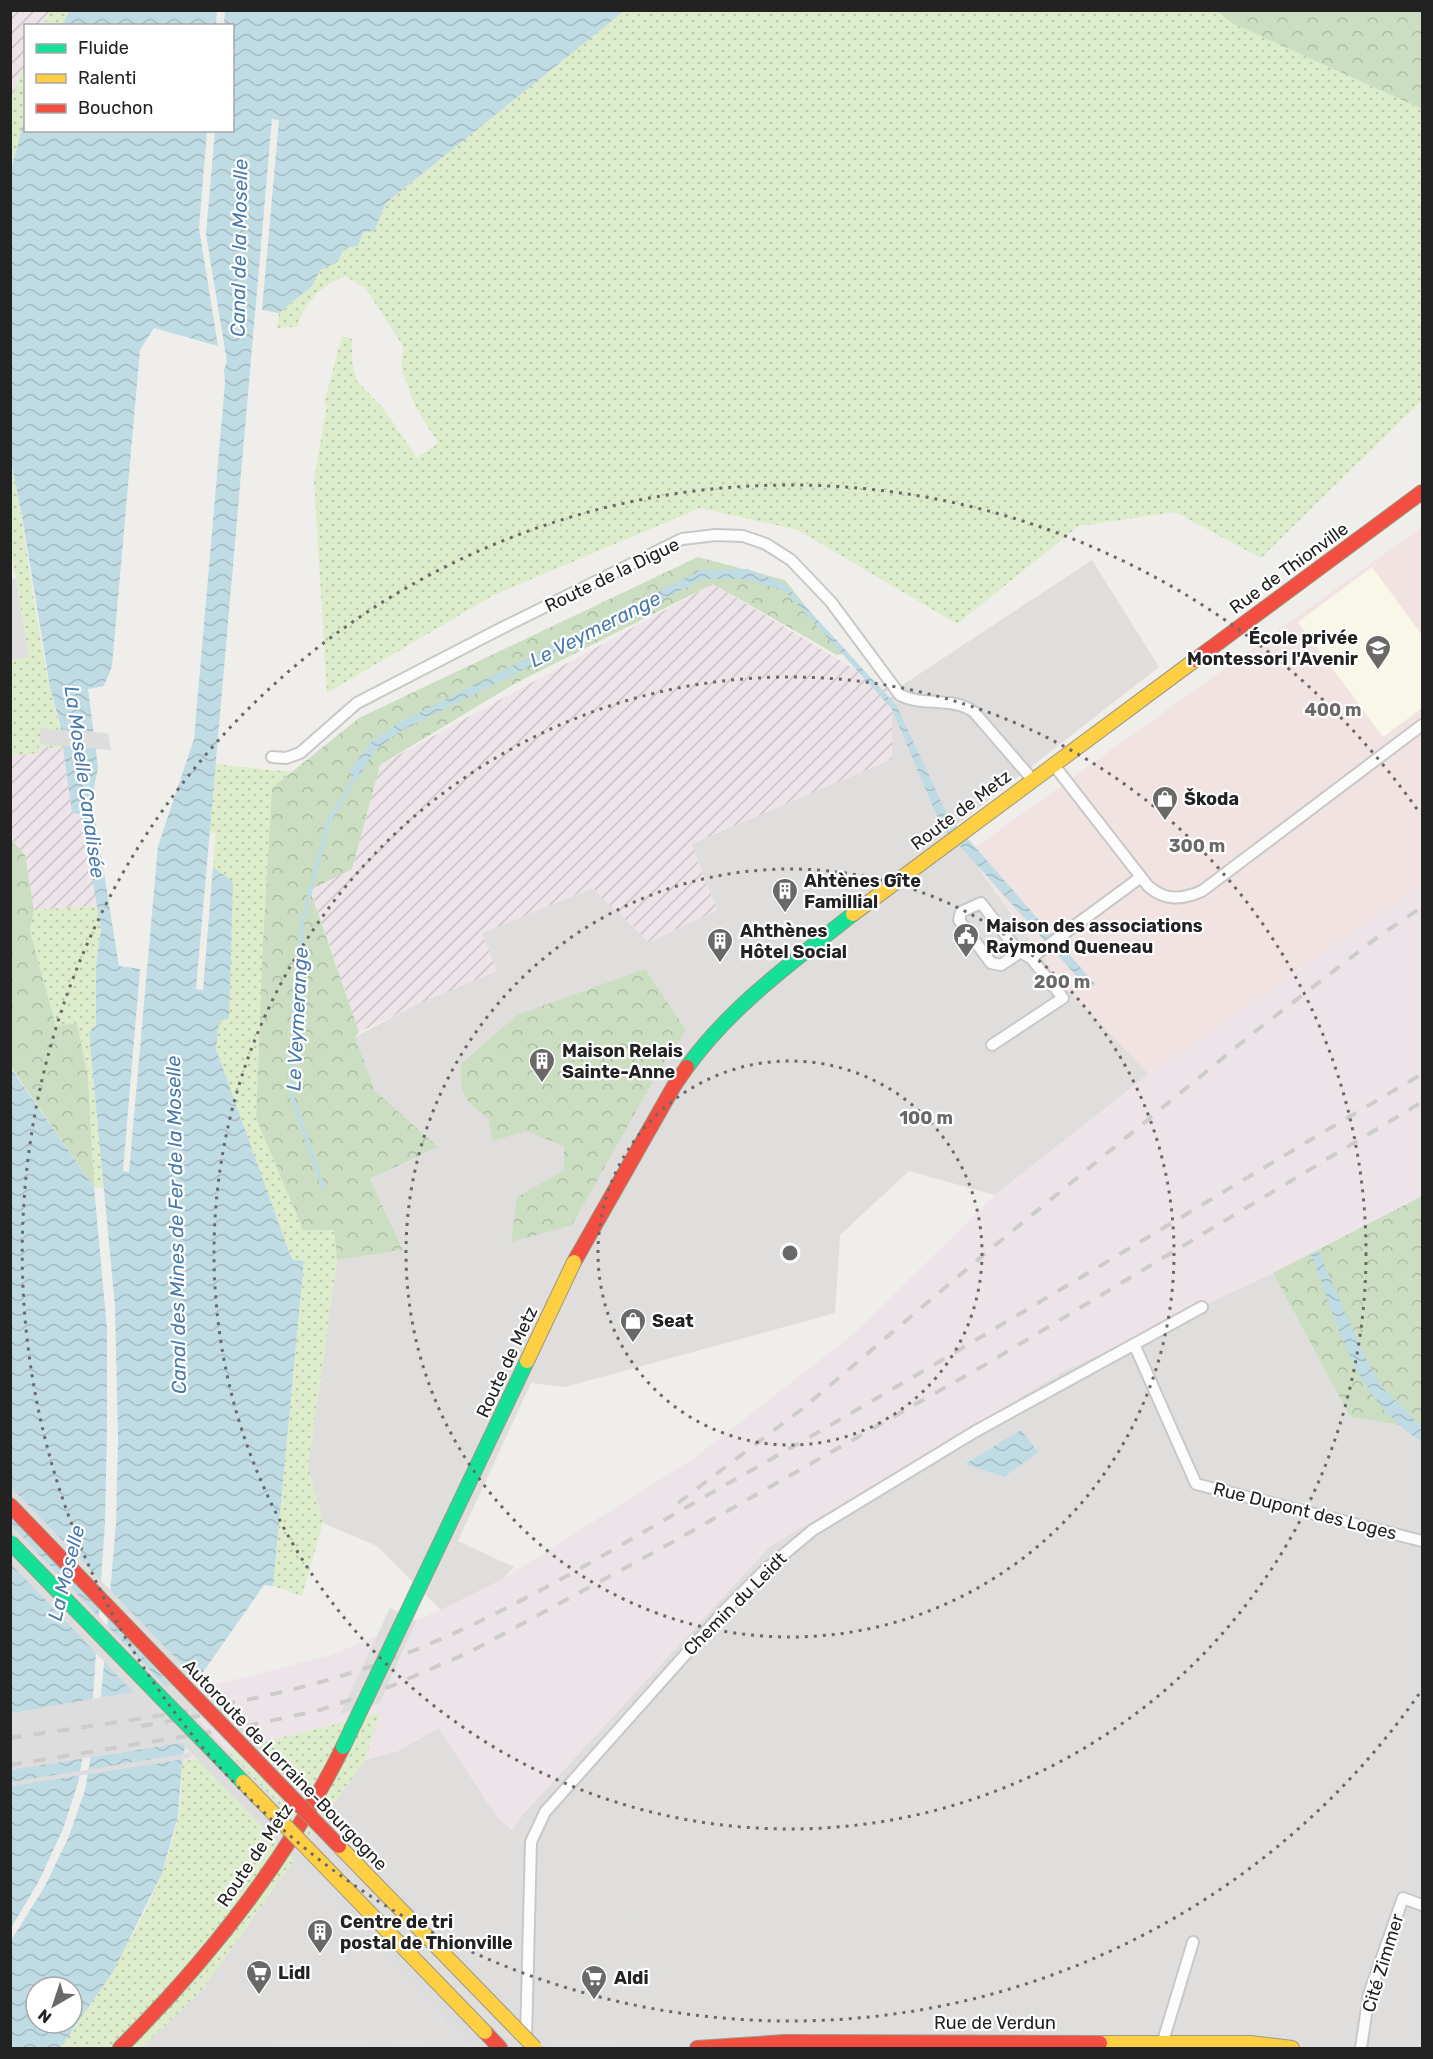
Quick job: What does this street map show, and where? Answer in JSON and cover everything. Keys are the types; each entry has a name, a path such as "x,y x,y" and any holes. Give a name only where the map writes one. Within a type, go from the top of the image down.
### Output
{"main road":[{"name":"Rue de Thionville","path":"1032,779 1422,492"},
{"name":"Route de Metz","path":"120,2049 175,1993 266,1879 327,1779 574,1262 656,1115 710,1036 753,993 1032,779"},
{"name":"Autoroute de Lorraine-Bourgogne","path":"10,1505 535,2049"},
{"path":"10,1542 500,2049"},
{"path":"484,2032 488,2049"},
{"name":"Rue de Verdun","path":"697,2049 1163,2042 1250,2043 1292,2049"}],"street":[{"name":"Route de la Digue","path":"272,757 286,758 300,753 357,703 500,629 682,539 716,535 743,536 766,544 790,560 831,602 900,695 908,699 954,702 966,706 974,712 1032,779"},
{"path":"1053,764 1141,877 1158,895 1170,899 1188,897 1202,891 1422,725"},
{"path":"1031,958 1141,877"},
{"path":"992,1045 1063,998 1031,958 1018,951 981,903 961,912 959,920 991,963 1001,965 1016,955 1018,951"},
{"name":"Chemin du Leidt","path":"525,2049 531,1842 545,1812 724,1610 765,1570 813,1530 985,1425 1202,1307"},
{"name":"Rue Dupont des Loges","path":"1134,1344 1196,1484 1422,1541"},
{"name":"Cité Zimmer","path":"1361,2049 1369,1994 1399,1908 1404,1898 1422,1905"},
{"path":"1163,2042 1193,1942"}],"shaded area":[{"path":"11,11 50,11 44,24 24,24 24,67 11,101"},
{"path":"1422,527 1422,885 1149,1074 1058,980 969,852"},
{"path":"1092,560 1159,667 951,829 1058,980 1149,1074 995,1195 909,1171 840,1235 835,1313 565,1387 531,1383 458,1541 514,1567 501,1580 441,1610 377,1546 323,1523 308,1467 337,1260 403,1250 370,1179 437,1147 375,1092 355,1037 417,1004 496,971 482,933 592,888 649,942 717,910 691,844 892,759 892,692"},
{"name":"École privée Montessori l'Avenir","path":"1372,567 1422,635 1422,708 1383,737 1298,622"},
{"path":"10,579 16,579 29,658 12,659"},
{"path":"713,584 892,692 892,759 691,844 717,910 649,942 592,888 482,933 497,971 359,1032 310,889 352,869 380,765"},
{"path":"39,746 63,749 72,812 81,814 98,906 34,910 25,855 11,837 10,756 38,753"},
{"path":"981,876 1029,939 1019,957 993,975 956,925 944,934 931,915"},
{"path":"1422,885 1422,1196 1273,1273 1064,1371 769,1547 523,1814 512,1830 497,1817 439,1728 398,1751 365,1760 379,1713 182,1762 197,1689 328,1656 441,1610 501,1580 694,1458 856,1332 995,1195 1149,1074"},
{"path":"1273,1273 1350,1417 1422,1429 1422,2048 141,2048 201,1991 365,1760 398,1751 439,1728 497,1817 512,1830 523,1814 769,1547 1064,1371"},
{"path":"427,1773 433,1782 443,1775 465,1808 456,1815 461,1823 404,1862 398,1853 379,1849 371,1853 357,1832 369,1825 362,1816"},
{"path":"677,1904 678,1911 689,1910 695,1992 682,1992 682,2002 673,2002 668,1905"},
{"path":"654,1905 660,2009 641,2010 637,1907"},
{"path":"487,1925 509,1958 506,2036 492,2048 449,2019 415,2048 401,2048 381,2028"},
{"path":"624,1955 627,2001 618,2002 615,1956"},
{"path":"308,2007 335,2025 347,2028 367,2048 271,2048"},
{"path":"704,2013 704,2025 630,2042 627,2032"},
{"path":"613,2034 613,2044 552,2047 551,2037"}],"green space":[{"path":"50,11 70,11 63,24 44,24"},
{"path":"624,11 1216,11 1234,24 1422,109 1422,400 1261,558 1175,512 1079,526 957,624 798,530 700,508 494,595 327,693 314,480 327,404 324,403 342,336 352,339 352,361 357,381 383,408 417,458 438,443 415,406 401,368 403,346 366,289 345,276 336,280 309,302 297,327 277,328 279,313 312,286 320,270 337,262 345,248 383,209 386,203"},
{"path":"1216,11 1422,11 1422,109 1234,24"},
{"path":"24,67 24,121 11,175 11,101"},
{"path":"11,461 39,631 63,749 39,746 39,753 11,756 10,647 12,659 29,658 11,549"},
{"path":"698,557 785,580 843,654 837,655 713,584 514,684 380,765 352,869 310,890 359,1032 355,1037 375,1091 438,1147 370,1179 403,1250 337,1260 334,1230 303,1230 256,1118 272,788 359,718"},
{"path":"215,764 292,772 272,788 256,1118 303,1230 334,1229 337,1260 308,1467 323,1523 302,1596 273,1586 304,1262 293,1260 289,1252 216,1049 233,882 213,867 216,833 209,832"},
{"path":"10,837 25,855 34,910 30,931 56,1026 77,1023 88,1077 94,1187 11,1067"},
{"path":"98,906 101,929 96,966 96,1025 89,1034 104,1188 94,1187 88,1077 77,1023 56,1026 30,930 34,910"},
{"path":"645,969 686,1030 653,1081 572,1225 511,1242 517,1197 564,1170 564,1146 526,1131 493,1141 488,1118 465,1096 461,1083 461,1064 517,1015"},
{"path":"1422,1196 1422,1429 1350,1417 1273,1273"},
{"path":"380,1713 365,1760 201,1991 141,2048 60,2048 69,2035 84,2035 84,2013 131,1938 159,1880 170,1849 179,1810 182,1762"}],"water":[{"path":"70,10 217,10 216,24 63,24"},
{"path":"225,11 624,11 386,203 374,231 363,232 358,246 345,248 337,262 320,270 312,286 279,313 262,310 279,120 272,119 196,989 203,990 213,867 233,882 229,1018 219,1022 216,1049 289,1252 293,1260 304,1261 273,1586 264,1585 199,1678 182,1762 178,1816 162,1873 114,1970 84,2013 84,1975 24,1975 24,2035 69,2035 60,2048 11,2048 10,1942 45,1886 69,1836 85,1790 101,1697 116,1524 118,1438 115,1306 89,1033 96,1025 96,966 101,929 81,814 72,813 60,725 50,687 11,461 10,175 24,121 24,132 207,132 199,228 218,346 154,328 140,350 112,666 104,686 88,689 98,767 92,799 119,966 140,969 123,1171 129,1172 158,846 194,739 225,383 224,369 227,362 206,234 215,132 234,132 234,24 224,24"},
{"path":"748,569 785,584 896,705 948,816 1095,984 1088,989 940,824 892,709 785,591 746,579 703,579 401,731 375,750 357,780 349,773 370,743 397,724 701,570"},
{"name":"La Moselle","path":"10,1067 94,1187 107,1329 105,1523 93,1696 78,1783 63,1829 39,1881 11,1928"},
{"path":"1318,1250 1364,1355 1383,1388 1422,1427 1422,1442 1379,1404 1351,1358 1311,1254"},
{"path":"1021,1430 1038,1452 1004,1477 965,1464"}],"pier":[{"path":"40,728 108,733 111,750 40,744"},
{"path":"11,1487 554,2048 521,2048 197,1712 197,1719 513,2048 471,2048 182,1743 11,1770 11,1713 133,1692 11,1564 11,1525 165,1686 171,1685 11,1517"},
{"path":"390,1608 416,1621 380,1703 340,1714"},
{"path":"190,1753 192,1757 168,1762 11,1786 11,1782"}],"waterway":[{"name":"Le Veymerange","path":"323,1187 291,1094 302,923 328,823 357,773"}],"railway":[{"path":"678,1503 802,1409 987,1252 1252,1034 1379,936 1422,907"},
{"path":"10,1738 207,1708 303,1687 397,1657 482,1620 606,1554 902,1383 1422,1074"},
{"path":"10,1765 247,1726 320,1710 394,1685 470,1652 671,1543 990,1362 1422,1102"},
{"path":"141,1726 227,1711"}],"traffic: fast":[{"path":"687,1067 743,1004 853,914"},
{"path":"343,1747 527,1361"},
{"path":"10,1542 243,1782"},
{"path":"780,2048 785,2042 790,2048"},
{"path":"866,2048 879,2043"}],"traffic: slow":[{"path":"853,914 1195,660"},
{"path":"527,1361 574,1262"},
{"path":"243,1782 485,2032"},
{"path":"339,1846 535,2048"},
{"path":"1100,2043 1250,2043 1292,2048"}],"traffic: jam":[{"path":"1195,660 1422,492"},
{"path":"574,1262 687,1067"},
{"path":"10,1505 167,1668"},
{"path":"167,1668 339,1846"},
{"path":"120,2048 185,1979 244,1906 297,1829 343,1747"},
{"path":"485,2032 500,2048"},
{"path":"697,2048 785,2042 1100,2043"}],"place":[{"name":"École privée Montessori l'Avenir","path":"1378,671"},
{"name":"Škoda","path":"1165,822"},
{"name":"Ahtènes Gîte Famillial","path":"785,914"},
{"name":"Maison des associations Raymond Queneau","path":"966,959"},
{"name":"Ahthènes Hôtel Social","path":"720,964"},
{"name":"Maison Relais Sainte-Anne","path":"542,1084"},
{"name":"Seat","path":"633,1344"},
{"name":"Centre de tri postal de Thionville","path":"320,1955"},
{"name":"Lidl","path":"259,1996"},
{"name":"Aldi","path":"594,2001"}],"water label":[{"name":"Canal de la Moselle","path":"239,248"},
{"name":"La Moselle Canalisée","path":"85,782"},
{"name":"Canal des Mines de Fer de la Moselle","path":"176,1225"}]}
